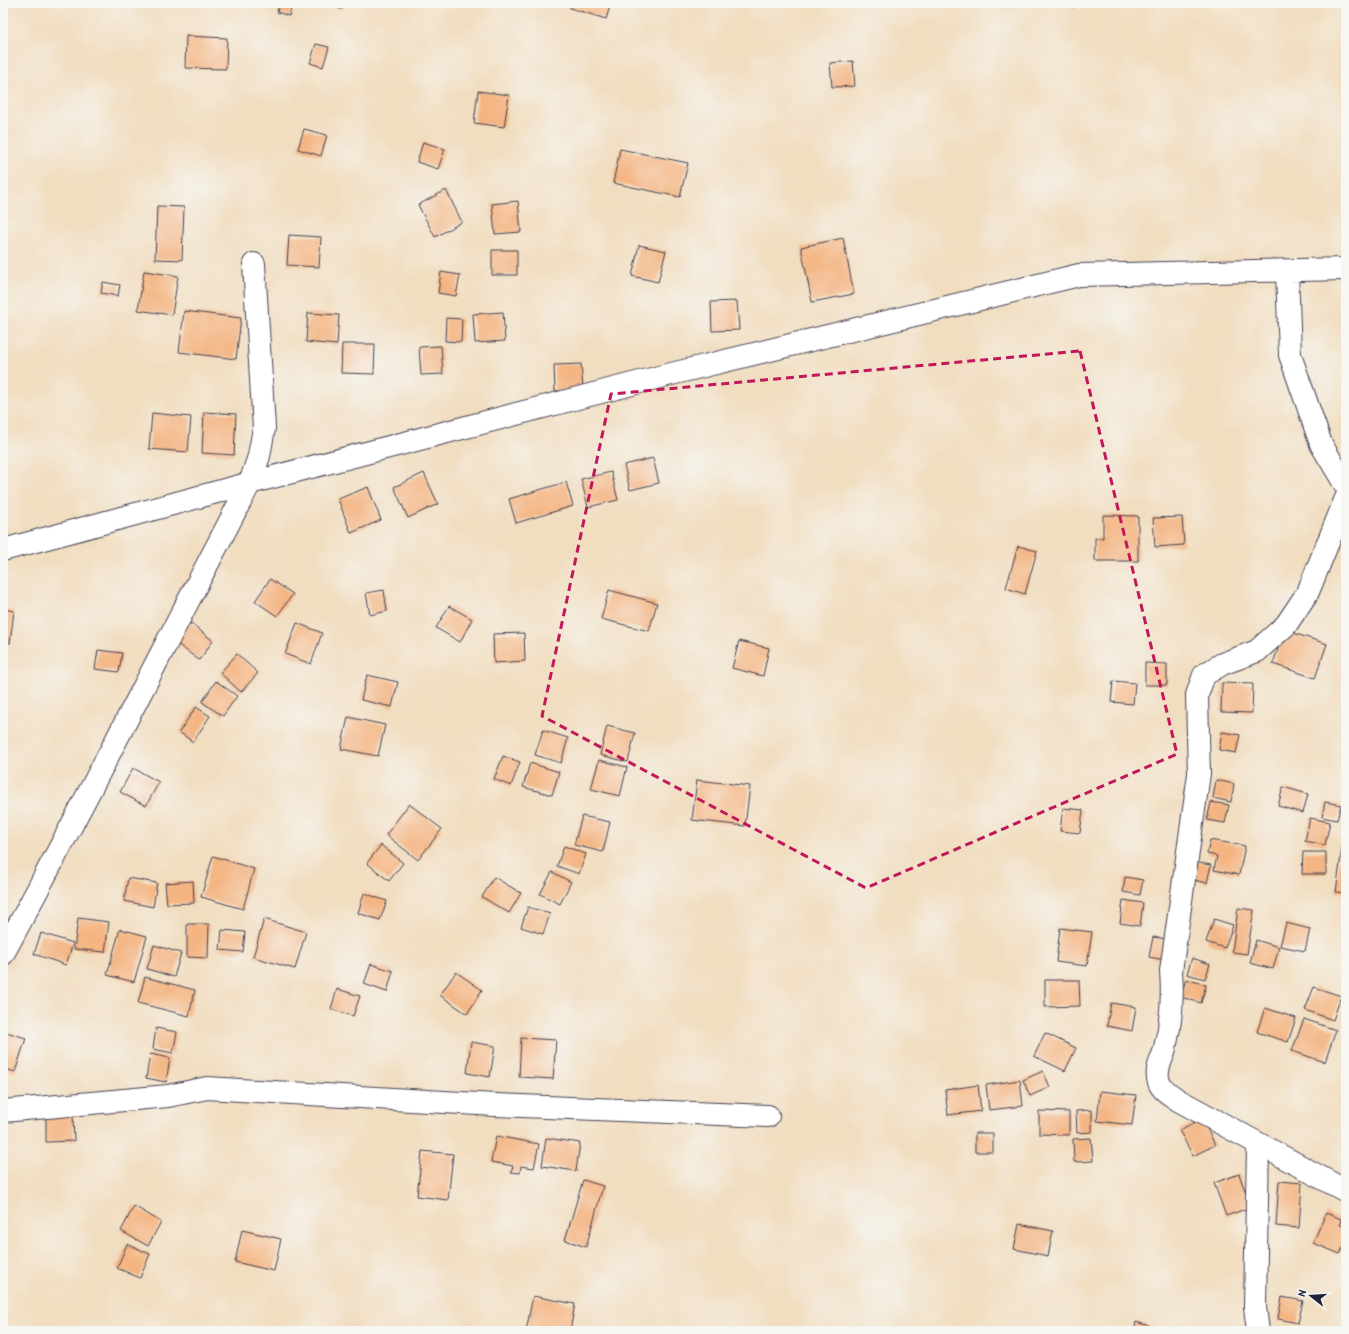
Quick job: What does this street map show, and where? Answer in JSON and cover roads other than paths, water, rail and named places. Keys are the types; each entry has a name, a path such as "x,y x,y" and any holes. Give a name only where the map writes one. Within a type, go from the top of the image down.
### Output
{"street":[{"path":"3,954 53,863 157,659 250,483 260,456 264,428 254,264"},
{"path":"3,550 250,483 667,375 1079,274 1346,269"},
{"path":"1287,271 1290,355 1321,444 1346,486"},
{"path":"1346,498 1308,592 1286,625 1257,651 1222,664 1204,675 1197,695 1199,774 1172,971 1172,991 1165,1049 1158,1063 1158,1078 1161,1087 1178,1100 1258,1145 1346,1191"},
{"path":"3,1112 168,1096 207,1088 495,1105 768,1116"},
{"path":"1258,1145 1255,1308 1258,1331"}]}
